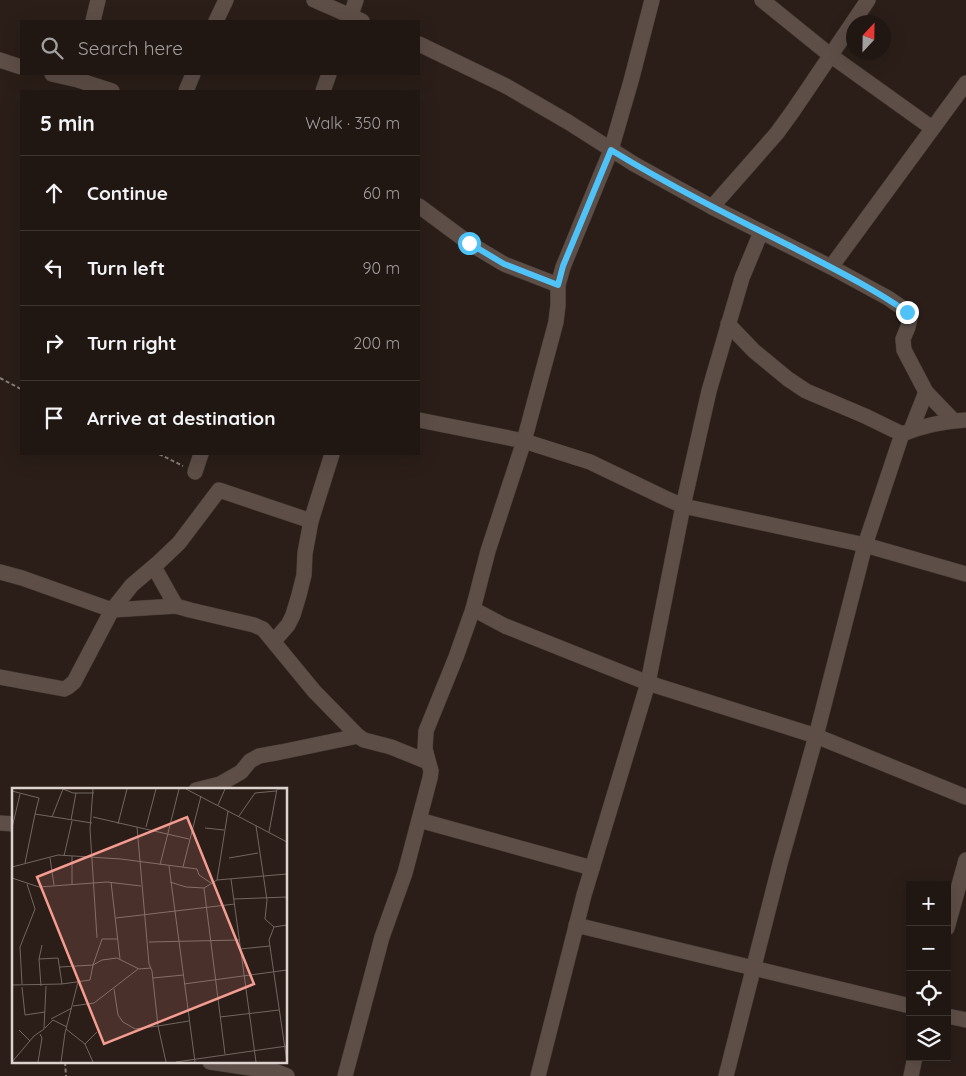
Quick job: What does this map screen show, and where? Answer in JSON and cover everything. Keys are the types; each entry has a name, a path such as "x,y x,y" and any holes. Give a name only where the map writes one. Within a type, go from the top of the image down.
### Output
{"street":[{"path":"93,20 98,0"},
{"path":"216,20 226,0"},
{"path":"314,0 354,20 356,0"},
{"path":"345,1076 382,937 406,873 430,778 431,771 425,749 426,731 474,609 488,551 524,441 556,322 558,285 563,266 611,150 652,0"},
{"path":"762,0 830,55 932,128"},
{"path":"712,207 777,133 868,0"},
{"path":"420,44 506,86 568,122 634,164 712,207 888,298 907,312 910,318 903,339 904,350 926,392 959,420"},
{"path":"0,60 20,67"},
{"path":"61,75 79,77 110,90"},
{"path":"186,90 194,75"},
{"path":"322,90 329,75"},
{"path":"831,267 966,82"},
{"path":"420,207 469,243 504,264 558,285"},
{"path":"538,1076 576,925 648,684 683,506 709,391 742,278 761,232"},
{"path":"728,324 754,351 788,379 806,391 865,416 907,432 959,420"},
{"path":"726,1076 865,545 907,432 926,392"},
{"path":"420,420 524,441 590,462 683,506 865,545 966,574"},
{"path":"195,472 201,455"},
{"path":"274,641 288,625 293,615 304,575 305,552 311,521 332,455"},
{"path":"0,676 64,689 74,682 112,610 132,585 179,543 219,490 311,521"},
{"path":"154,567 176,606"},
{"path":"0,572 112,610 176,606 254,625 263,629 314,691 358,736 364,740 391,747 428,762"},
{"path":"474,609 505,626 648,684 816,736 966,797"},
{"path":"204,788 220,784 241,772 250,761 259,756 358,736"},
{"path":"419,820 592,868"},
{"path":"948,926 966,860"},
{"path":"576,925 906,1005"},
{"path":"951,1017 966,1020"},
{"path":"911,1076 914,1061"},
{"path":"223,1064 277,1072 287,1076"}],"path":[{"path":"0,378 20,388"}],"route":[{"path":"469,243 504,264 558,285 563,266 611,150 712,207 888,298 907,312"}]}
